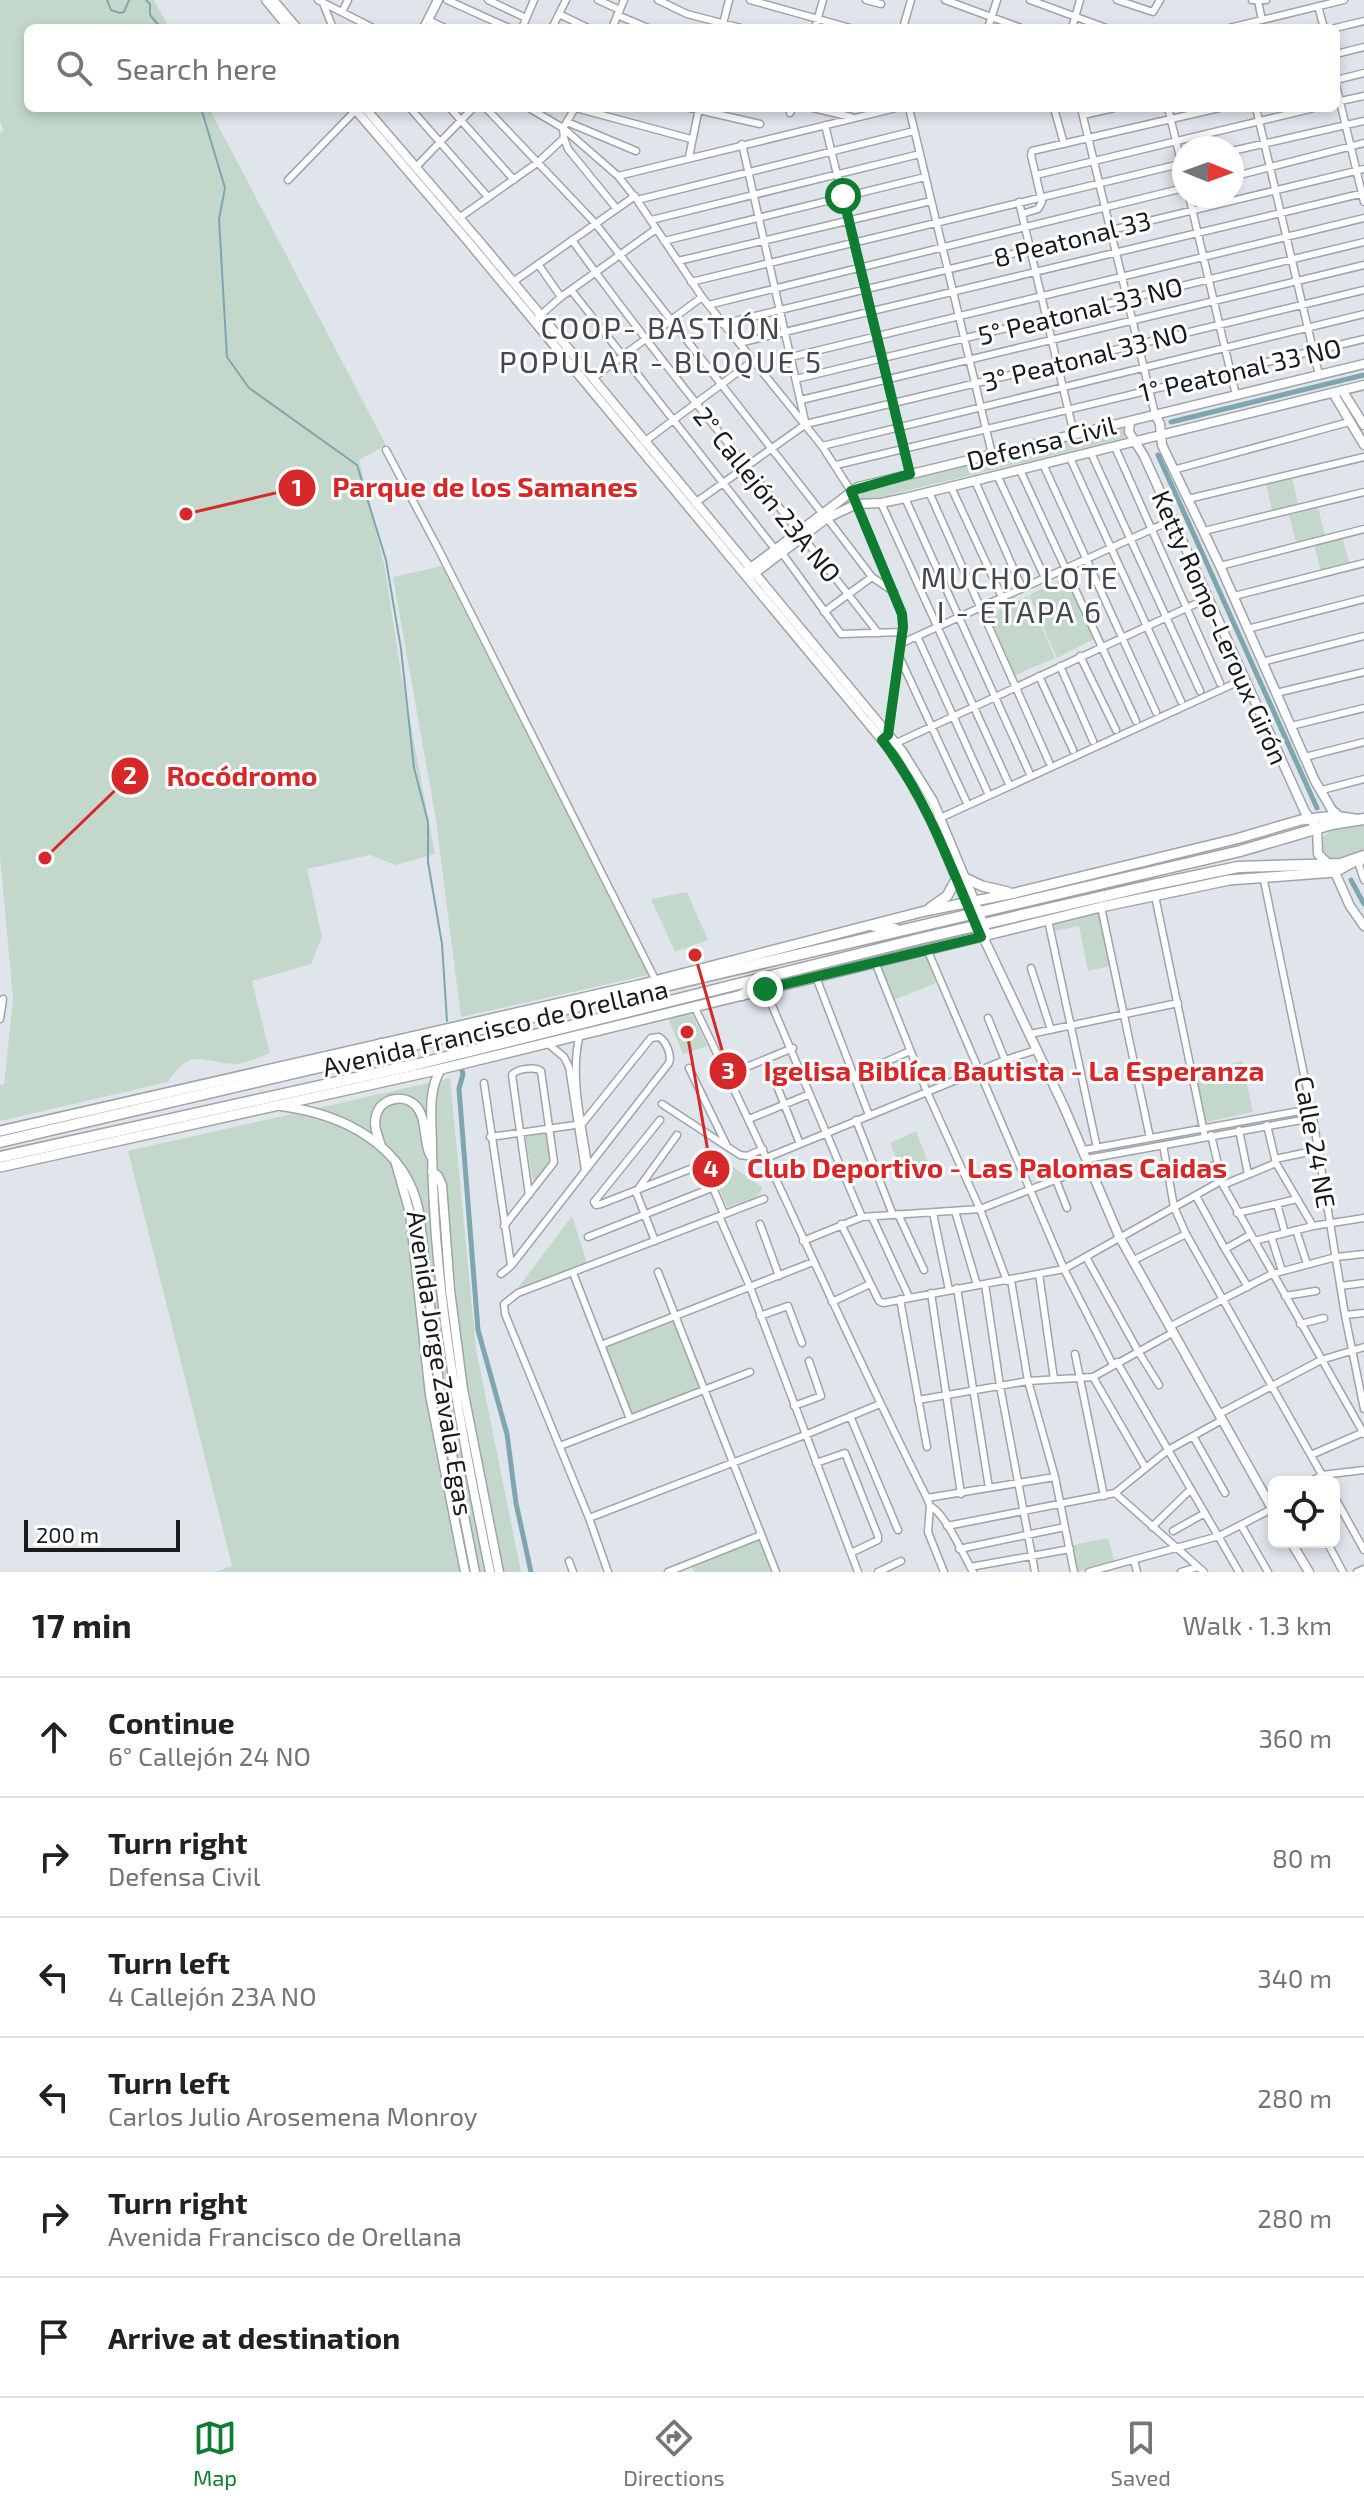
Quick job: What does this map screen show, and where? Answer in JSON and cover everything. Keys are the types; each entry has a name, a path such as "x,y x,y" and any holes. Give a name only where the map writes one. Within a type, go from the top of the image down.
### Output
{"highway":[{"name":"Avenida Francisco de Orellana","path":"0,1142 349,1061 443,1034 909,929 1363,819"},
{"name":"Avenida Francisco de Orellana","path":"0,1157 404,1068 445,1064 776,975 983,932 1222,870 1254,866 1332,868 1362,858"},
{"path":"874,926 909,929"},
{"path":"742,995 776,975"},
{"path":"349,1061 381,1044"},
{"path":"404,1068 428,1071"}],"main road":[{"name":"Avenida Francisco de Orellana","path":"463,1030 925,911 1015,893 1309,818 1339,816 1363,819"},
{"name":"Avenida Francisco de Orellana","path":"470,1056 546,1042 742,995 983,932 1213,883 1332,868"},
{"path":"925,911 947,896 961,878 989,889 1015,893"},
{"name":"Avenida Francisco de Orellana","path":"0,1131 381,1044 443,1034"},
{"name":"Avenida Francisco de Orellana","path":"0,1167 428,1071 445,1064"}],"street":[{"path":"266,0 286,24"},
{"path":"273,0 294,24"},
{"path":"342,12 348,0"},
{"path":"426,24 438,0"},
{"path":"447,0 501,24"},
{"path":"488,0 526,18"},
{"path":"524,24 534,0"},
{"path":"554,24 566,0"},
{"path":"598,0 637,24"},
{"path":"614,24 624,0"},
{"path":"658,0 716,24"},
{"path":"723,24 729,0"},
{"path":"750,0 838,24"},
{"path":"816,24 823,0"},
{"path":"866,0 881,4"},
{"path":"904,24 911,0"},
{"path":"945,0 1010,24"},
{"path":"989,24 997,0"},
{"path":"1030,0 1095,24"},
{"path":"1073,24 1080,0"},
{"path":"1117,0 1153,12 1160,0"},
{"path":"1252,0 1266,0"},
{"path":"1308,0 1309,9"},
{"path":"1246,24 1344,0"},
{"path":"320,1 365,24"},
{"path":"320,1 330,24"},
{"path":"1258,1 1262,20"},
{"path":"1318,6 1323,24"},
{"path":"559,14 580,24"},
{"path":"1340,27 1364,21"},
{"path":"1340,53 1364,47"},
{"path":"1340,81 1364,73"},
{"path":"1340,102 1364,96"},
{"path":"1340,108 1360,170 1364,202"},
{"path":"288,180 355,112"},
{"path":"361,112 416,167 513,282 537,318 593,378 642,444 695,503 749,573"},
{"path":"361,112 919,775 983,932 1119,1236 1268,1498"},
{"path":"414,112 488,197"},
{"path":"453,112 514,180"},
{"path":"416,167 469,112"},
{"path":"490,112 595,223 872,577 894,593"},
{"path":"537,112 636,151"},
{"path":"573,112 565,125 564,138 568,149 616,208"},
{"path":"603,112 691,139"},
{"path":"689,157 698,112"},
{"path":"711,112 760,124"},
{"path":"829,112 854,118"},
{"path":"618,176 879,112"},
{"path":"910,112 992,454"},
{"path":"1055,112 1064,144"},
{"path":"1082,112 1155,414"},
{"path":"1169,112 1175,136"},
{"path":"1022,214 1038,209 1042,197 1032,151 1203,112"},
{"path":"1257,112 1319,375"},
{"path":"1204,136 1298,112"},
{"path":"1244,148 1364,121"},
{"path":"565,125 618,176 636,198 702,297 806,424 851,491 902,614 888,741"},
{"path":"825,125 910,474"},
{"path":"513,282 616,208 636,198 914,131"},
{"path":"459,218 537,163 564,138"},
{"path":"1244,174 1364,143"},
{"path":"742,144 806,424"},
{"path":"1036,175 1172,144"},
{"path":"651,220 920,154"},
{"path":"691,282 1172,166"},
{"name":"8 Peatonal 33","path":"722,324 1360,170"},
{"path":"664,241 925,177"},
{"path":"708,305 1172,191"},
{"path":"739,343 1363,193"},
{"path":"678,261 931,201"},
{"path":"1019,202 1074,434"},
{"path":"1192,209 1236,395"},
{"path":"791,357 1364,218"},
{"path":"537,318 561,297 656,229"},
{"name":"2° Callejón 23A NO","path":"572,240 645,339 878,633"},
{"name":"5° Peatonal 33 NO","path":"782,394 793,395 797,382 882,359 1364,242"},
{"path":"538,264 561,297"},
{"path":"801,400 1364,265"},
{"path":"571,290 778,551 838,632 845,635 902,632"},
{"name":"3° Peatonal 33 NO","path":"806,424 1364,290"},
{"path":"593,378 702,297"},
{"path":"822,446 1364,314"},
{"name":"1° Peatonal 33 NO","path":"836,465 1364,339"},
{"path":"642,444 754,360"},
{"name":"Defensa Civil","path":"749,573 825,516 851,491 1364,364"},
{"name":"Defensa Civil","path":"825,516 857,504 905,498 1364,385"},
{"path":"1338,392 1349,422 1364,445"},
{"path":"1338,392 1364,424"},
{"name":"Ketty Romo-Leroux Girón","path":"1155,414 1173,470 1234,596 1305,757 1332,810 1339,816"},
{"name":"Ketty Romo-Leroux Girón","path":"1130,421 1129,432 1141,451 1244,679 1317,830"},
{"path":"1173,470 1349,422"},
{"path":"695,503 806,424"},
{"path":"1115,447 1220,683"},
{"path":"386,450 656,981"},
{"path":"1091,453 1200,691"},
{"path":"1188,499 1364,457"},
{"path":"1070,458 1181,701"},
{"path":"1043,464 1156,712"},
{"path":"1020,470 1136,721"},
{"path":"997,475 1045,578"},
{"path":"975,481 1022,588"},
{"path":"951,487 1002,597"},
{"path":"929,492 1049,762"},
{"path":"1204,531 1364,492"},
{"path":"905,498 1029,772"},
{"path":"881,503 1008,782"},
{"path":"900,644 1172,520"},
{"path":"1220,566 1364,529"},
{"path":"1234,596 1364,563"},
{"path":"824,612 872,577"},
{"path":"888,741 931,726 1208,598"},
{"path":"1247,629 1364,599"},
{"path":"917,636 987,791"},
{"path":"1262,662 1364,636"},
{"path":"899,656 966,801"},
{"path":"1080,656 1116,730"},
{"path":"1060,666 1093,741"},
{"path":"1276,693 1364,672"},
{"path":"1039,676 1073,750"},
{"path":"936,820 1244,679"},
{"path":"1291,726 1364,708"},
{"path":"1305,757 1364,742"},
{"path":"1322,790 1364,779"},
{"path":"1317,830 1318,854 1332,868 1350,906 1364,926"},
{"path":"1362,858 1359,865 1364,880"},
{"name":"Calle 24 NE","path":"1263,876 1313,1118 1345,1315 1362,1386 1364,1409"},
{"path":"1155,896 1203,1128 1222,1183 1363,1433 1311,1455"},
{"path":"1101,907 1150,1138"},
{"path":"1048,920 1097,1148"},
{"path":"927,949 1064,1269 1115,1364 1239,1572"},
{"path":"875,962 927,1092 1009,1280 1028,1381 1055,1477 1070,1549 1074,1571 1064,1572"},
{"path":"1031,968 1051,1030"},
{"path":"816,977 869,1115"},
{"path":"765,989 793,1048 862,1217"},
{"path":"0,1019 3,999"},
{"path":"1030,1034 1178,1003"},
{"path":"694,1006 928,1502 928,1532 944,1572"},
{"path":"988,1018 1005,1060"},
{"path":"580,1034 574,1056 580,1124"},
{"path":"490,1137 580,1124 651,1038 661,1038 670,1057 669,1063 511,1266 501,1274"},
{"path":"546,1042 568,1063 587,1168"},
{"path":"727,1075 793,1048"},
{"path":"766,1158 1036,1050"},
{"path":"854,1076 910,1051"},
{"name":"Avenida Jorge Zavala Egas","path":"445,1064 433,1088 432,1171 441,1290 454,1391 490,1572"},
{"path":"504,1226 529,1195 553,1163 541,1071 536,1068 512,1074 529,1195"},
{"path":"689,1068 727,1146"},
{"path":"775,1081 800,1144"},
{"path":"484,1083 511,1266"},
{"path":"749,1119 810,1094"},
{"path":"381,1146 375,1123 378,1110 390,1100 403,1099 413,1103 420,1111 432,1159"},
{"path":"662,1104 745,1157 763,1149"},
{"name":"Avenida Jorge Zavala Egas","path":"276,1106 340,1120 381,1146 395,1159 412,1185 440,1393 475,1572"},
{"path":"803,1241 862,1217 980,1209 1056,1180 1087,1159 1097,1148 1311,1109"},
{"path":"1087,1159 1313,1118"},
{"path":"660,1120 594,1204 636,1192 703,1164 858,1572"},
{"path":"856,1120 896,1215 924,1270"},
{"path":"1267,1125 1276,1161 1313,1226"},
{"path":"1239,1130 1248,1174"},
{"path":"636,1192 677,1135"},
{"path":"1163,1145 1174,1207 1186,1234 1322,1476"},
{"path":"841,1224 880,1302 900,1299 1064,1269 1119,1236 1222,1183 1276,1161 1318,1150"},
{"name":"Avenida Jorge Zavala Egas","path":"395,1159 410,1213 430,1395 465,1572"},
{"path":"1185,1171 1217,1165"},
{"name":"Avenida Jorge Zavala Egas","path":"432,1171 442,1185 450,1290 461,1374 499,1572"},
{"path":"1056,1180 1067,1208"},
{"path":"588,1237 714,1187"},
{"path":"636,1192 655,1241"},
{"path":"1196,1196 1248,1287"},
{"path":"608,1572 504,1307 512,1296 764,1199"},
{"path":"1237,1213 1297,1199"},
{"path":"1277,1204 1285,1233"},
{"path":"955,1211 981,1284 1035,1572"},
{"path":"933,1213 953,1289 989,1488"},
{"path":"872,1217 909,1297"},
{"path":"1225,1249 1252,1238 1364,1218"},
{"path":"760,1224 779,1276"},
{"path":"1296,1230 1307,1264"},
{"path":"1132,1261 1186,1234"},
{"path":"1271,1236 1282,1271"},
{"path":"918,1400 1028,1381 1093,1377 1222,1299 1272,1274 1336,1257 1364,1254"},
{"path":"1086,1257 1159,1385"},
{"path":"601,1345 813,1262"},
{"path":"658,1272 776,1572"},
{"path":"573,1273 630,1419"},
{"path":"1039,1274 1054,1379"},
{"path":"1340,1286 1364,1283"},
{"path":"832,1302 870,1284"},
{"path":"1285,1296 1316,1291"},
{"path":"931,1293 961,1494"},
{"path":"900,1299 927,1447"},
{"path":"760,1316 788,1306 802,1343"},
{"path":"1345,1315 1364,1313"},
{"path":"1300,1324 1324,1318"},
{"path":"947,1526 1115,1493 1168,1450 1272,1387 1321,1360 1364,1347"},
{"path":"1075,1354 1104,1496"},
{"path":"794,1406 821,1396 809,1361"},
{"path":"560,1446 750,1372"},
{"path":"1093,1377 1145,1467"},
{"path":"589,1518 880,1404"},
{"path":"850,1416 898,1530"},
{"path":"1193,1436 1225,1493"},
{"path":"816,1463 845,1453 878,1536 878,1540 851,1553"},
{"path":"1337,1476 1364,1470"},
{"path":"928,1502 1055,1477"},
{"path":"1152,1527 1191,1489"},
{"path":"1115,1493 1202,1570"},
{"path":"928,1502 936,1508 971,1569 1070,1549"},
{"path":"1340,1507 1364,1550"},
{"path":"1089,1572 1219,1536 1268,1510"},
{"path":"1173,1531 1205,1513"},
{"path":"1241,1525 1268,1572"},
{"path":"959,1549 1065,1527"},
{"path":"668,1572 689,1568 761,1535"},
{"path":"1295,1548 1309,1572"},
{"path":"1330,1548 1343,1572"},
{"path":"1134,1560 1137,1572"},
{"path":"569,1561 573,1572"},
{"path":"878,1572 901,1561"},
{"path":"1357,1572 1364,1569"},
{"path":"1181,1572 1202,1570"}],"green space":[{"path":"0,0 154,0 167,24 24,24 24,112 211,112 386,445 359,460 385,569 435,854 396,865 370,855 307,869 322,937 311,964 252,981 270,1053 238,1064 190,1060 168,1082 0,1121 0,1085 4,1084 13,999 0,856 0,133 4,130 0,122"},
{"path":"1121,425 1126,430 1124,438 864,501 859,496 861,488"},
{"path":"1292,477 1298,504 1272,511 1266,484"},
{"path":"1318,508 1325,535 1296,542 1289,515"},
{"path":"1342,537 1350,565 1321,571 1314,544"},
{"path":"442,566 648,975 461,1017 436,820 393,577"},
{"path":"1067,577 1094,639 1057,658 1029,595"},
{"path":"1028,596 1055,658 1013,676 987,616"},
{"path":"1364,825 1364,851 1337,860 1321,853 1321,839 1333,829"},
{"path":"687,892 708,940 675,952 651,899"},
{"path":"1099,912 1111,966 1088,971 1079,926 1055,931 1054,923"},
{"path":"927,957 936,983 894,1000 881,967"},
{"path":"692,1014 707,1046 683,1054 668,1018"},
{"path":"1242,1061 1253,1112 1206,1122 1196,1072"},
{"path":"450,1078 476,1349 521,1572 214,1572 232,1566 128,1151"},
{"path":"547,1129 553,1160 535,1181 525,1132"},
{"path":"916,1131 931,1170 905,1181 890,1143"},
{"path":"705,1147 763,1188 756,1197 727,1207 702,1150"},
{"path":"572,1216 587,1263 517,1289"},
{"path":"676,1319 701,1388 632,1414 605,1345"},
{"path":"761,1537 774,1572 694,1572 691,1565"},
{"path":"1108,1538 1115,1563 1078,1572 1073,1545"}],"waterway":[{"path":"107,0 111,10 120,13 124,12 129,0"},
{"path":"146,0 150,4 150,15 158,24"},
{"path":"202,112 225,188 219,219 227,357 249,388 357,465 386,560 401,649 414,768 428,822 428,862 442,944 447,1021"},
{"path":"1171,422 1364,375"},
{"path":"1158,455 1317,808"},
{"path":"1351,880 1364,904"},
{"path":"452,1037 463,1074 459,1089 478,1330 507,1434 516,1503 531,1572"}],"place":[{"name":"Parque de los Samanes","path":"186,514"},
{"name":"Rocódromo","path":"45,858"},
{"name":"Igelisa Biblíca Bautista - La Esperanza","path":"695,955"},
{"name":"Club Deportivo - Las Palomas Caidas","path":"687,1032"}],"district":[{"name":"COOP- BASTIÓN POPULAR - BLOQUE 5","path":"661,344"},
{"name":"MUCHO LOTE I - ETAPA 6","path":"1020,594"}],"route":[{"path":"765,989 981,937 925,804 882,740 888,735 903,627 902,614 851,491 910,474 843,196"}]}
